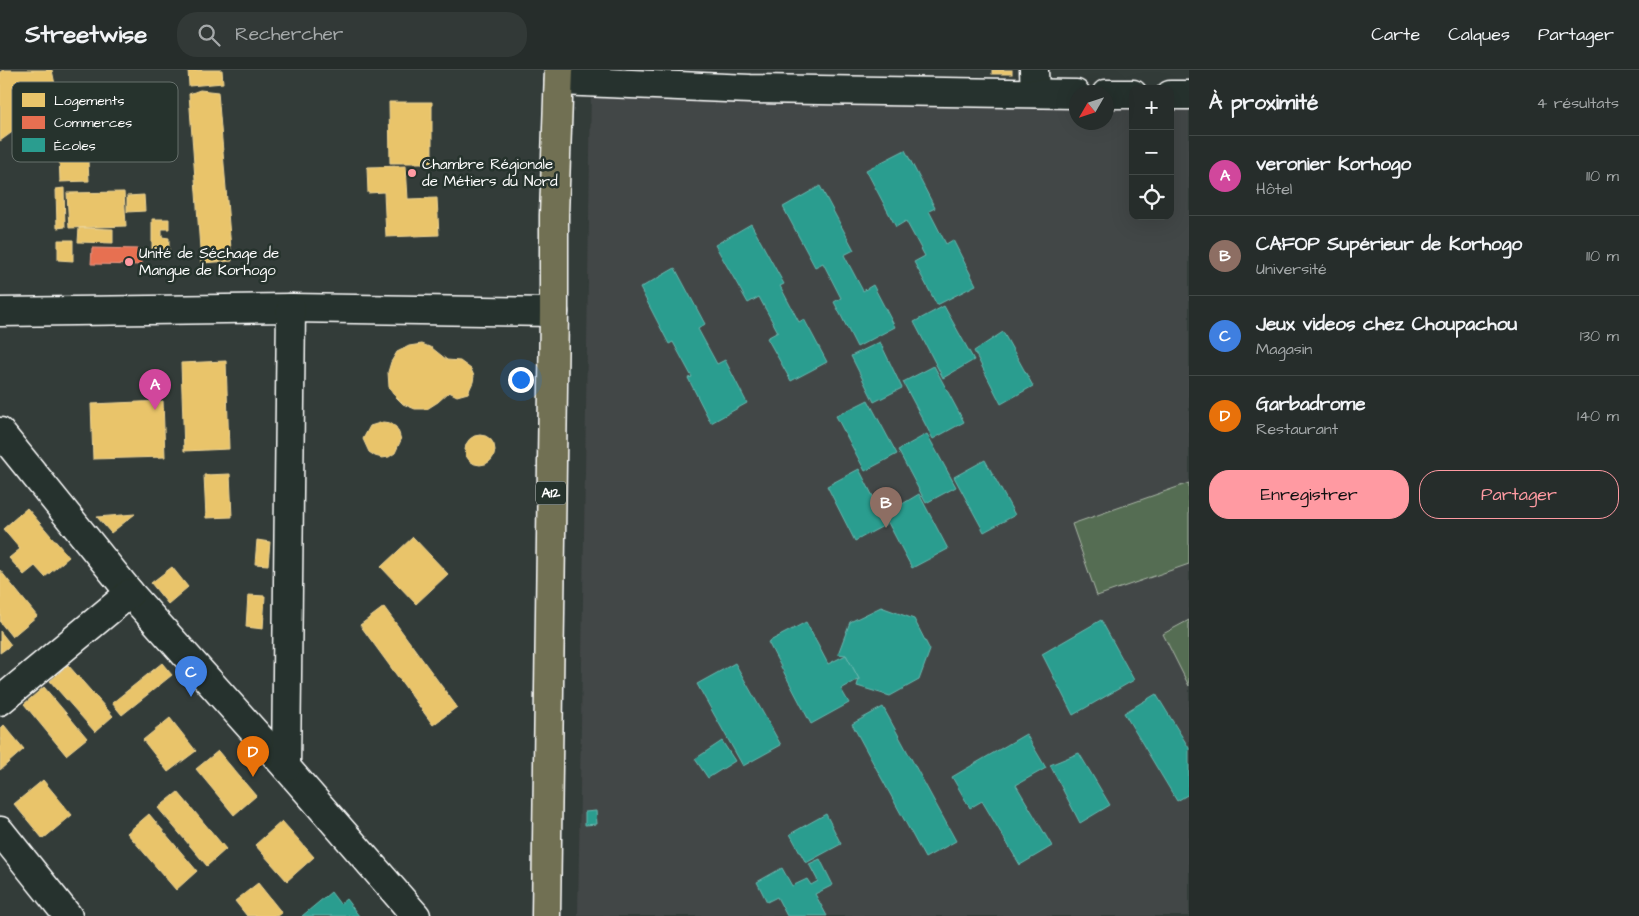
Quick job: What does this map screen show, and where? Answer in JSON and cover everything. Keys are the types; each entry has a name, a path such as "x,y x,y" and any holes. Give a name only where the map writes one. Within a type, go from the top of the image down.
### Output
{"main road":[{"name":"A12","path":"546,916 554,215 559,76"}],"street":[{"path":"559,76 750,89 1034,81 1069,92"},
{"path":"1114,94 1129,94"},
{"path":"1174,95 1189,95"},
{"path":"286,767 291,308"},
{"path":"0,312 291,308 554,312"},
{"path":"0,432 130,593 416,916"},
{"path":"0,701 130,593"},
{"path":"0,832 60,914"}],"shaded area":[{"path":"591,91 1069,101 1069,130 1114,130 1114,101 1129,102 1129,220 1174,220 1174,103 1189,103 1189,916 578,916"}],"green space":[{"path":"1189,483 1189,564 1097,596 1072,524"},
{"path":"1189,620 1189,686 1163,634"}],"building: Logements":[{"path":"3,70 52,70 54,82 12,82 12,132 0,141 0,72"},
{"path":"188,70 222,70 223,83 189,86"},
{"path":"992,70 1012,70 1012,74 992,74"},
{"path":"200,90 218,92 232,261 201,263 189,94"},
{"path":"389,102 432,102 432,163 390,163"},
{"path":"59,162 88,162 89,181 60,182"},
{"path":"406,166 408,199 437,198 439,235 386,237 384,192 368,193 367,167"},
{"path":"64,188 65,227 57,228 56,189"},
{"path":"124,192 126,226 69,228 67,193"},
{"path":"144,195 145,211 127,212 127,196"},
{"path":"152,219 169,219 169,229 162,229 162,237 169,238 169,251 152,251"},
{"path":"79,228 113,229 113,243 78,242"},
{"path":"58,240 73,240 73,261 58,260"},
{"path":"422,344 432,348 447,360 460,361 471,369 474,376 468,393 457,396 449,392 427,409 415,409 403,404 395,396 389,387 388,372 391,362 397,352 409,346"},
{"path":"226,361 229,449 184,451 181,363"},
{"path":"163,401 165,457 93,459 91,404"},
{"path":"383,422 390,423 396,427 401,440 395,453 389,457 382,458 369,452 363,439 370,426"},
{"path":"480,435 491,439 495,450 491,461 480,465 469,461 465,450 469,439"},
{"path":"230,474 232,517 206,518 204,475"},
{"path":"27,508 69,557 45,577 35,566 24,575 9,558 20,549 3,529"},
{"path":"135,514 111,533 97,517"},
{"path":"413,537 448,574 416,604 381,567"},
{"path":"257,540 270,542 268,565 255,564"},
{"path":"172,567 188,587 168,604 151,583"},
{"path":"0,570 37,616 12,637 0,622"},
{"path":"248,595 265,596 263,629 246,627"},
{"path":"384,607 457,707 433,725 360,625"},
{"path":"0,631 11,645 0,653"},
{"path":"162,663 172,675 122,715 112,703"},
{"path":"68,665 113,716 95,732 50,681"},
{"path":"44,687 87,738 66,755 24,704"},
{"path":"170,718 196,751 168,772 143,740"},
{"path":"4,725 24,749 0,770 0,729"},
{"path":"218,751 256,796 234,815 196,769"},
{"path":"43,780 72,815 43,839 14,804"},
{"path":"178,792 226,849 207,866 158,808"},
{"path":"149,814 197,871 176,890 127,833"},
{"path":"282,821 314,857 287,881 255,845"},
{"path":"258,883 282,913 278,916 247,916 235,901"}],"building: Commerces":[{"path":"92,248 142,249 142,265 91,264"}],"building: Écoles":[{"path":"905,150 935,208 929,211 946,244 953,240 976,285 937,305 914,262 925,256 906,221 896,227 866,170"},
{"path":"820,186 854,250 844,255 863,291 873,285 895,327 857,347 834,302 841,298 823,263 815,267 783,207"},
{"path":"751,224 784,284 780,286 799,322 804,319 827,362 791,381 767,338 778,332 759,297 748,303 715,245"},
{"path":"675,268 705,324 698,329 717,364 725,360 747,403 711,423 688,378 692,377 673,342 669,344 640,288"},
{"path":"944,306 974,360 943,378 914,322"},
{"path":"1003,332 1033,386 1001,404 974,351"},
{"path":"880,342 902,388 874,402 851,356"},
{"path":"934,366 964,422 933,439 903,382"},
{"path":"868,400 897,454 865,471 836,416"},
{"path":"927,434 956,487 926,503 898,450"},
{"path":"985,460 1015,515 984,532 954,477"},
{"path":"859,469 887,524 855,541 827,486"},
{"path":"919,494 948,549 912,568 884,515"},
{"path":"881,607 914,619 930,650 919,680 890,696 857,686 859,679 846,655 838,654 850,622"},
{"path":"1101,620 1134,680 1073,715 1042,654"},
{"path":"806,622 828,664 846,655 859,679 841,689 849,703 811,724 768,642"},
{"path":"735,663 781,745 743,766 697,684"},
{"path":"1156,694 1189,748 1189,794 1177,801 1124,713"},
{"path":"883,707 956,841 925,858 852,724"},
{"path":"1026,734 1046,768 1016,785 1052,846 1020,865 982,801 970,808 952,777"},
{"path":"722,741 735,761 708,778 695,759"},
{"path":"1079,753 1110,805 1080,823 1050,765"},
{"path":"596,811 597,824 585,825 585,812"},
{"path":"826,814 841,844 806,863 790,834"},
{"path":"820,859 833,885 815,894 827,916 787,916 777,897 767,902 757,882 782,868 792,886 807,879 811,885 818,881 809,864"},
{"path":"331,892 340,904 346,899 359,916 302,916"}],"place":[{"name":"Chambre Régionale de Métiers du Nord","path":"412,173"},
{"name":"Unité de Séchage de Mangue de Korhogo","path":"129,262"},
{"name":"veronier Korhogo","path":"155,410"},
{"name":"CAFOP Supérieur de Korhogo","path":"886,528"},
{"name":"Jeux videos chez Choupachou","path":"191,697"},
{"name":"Garbadrome","path":"253,777"}]}
